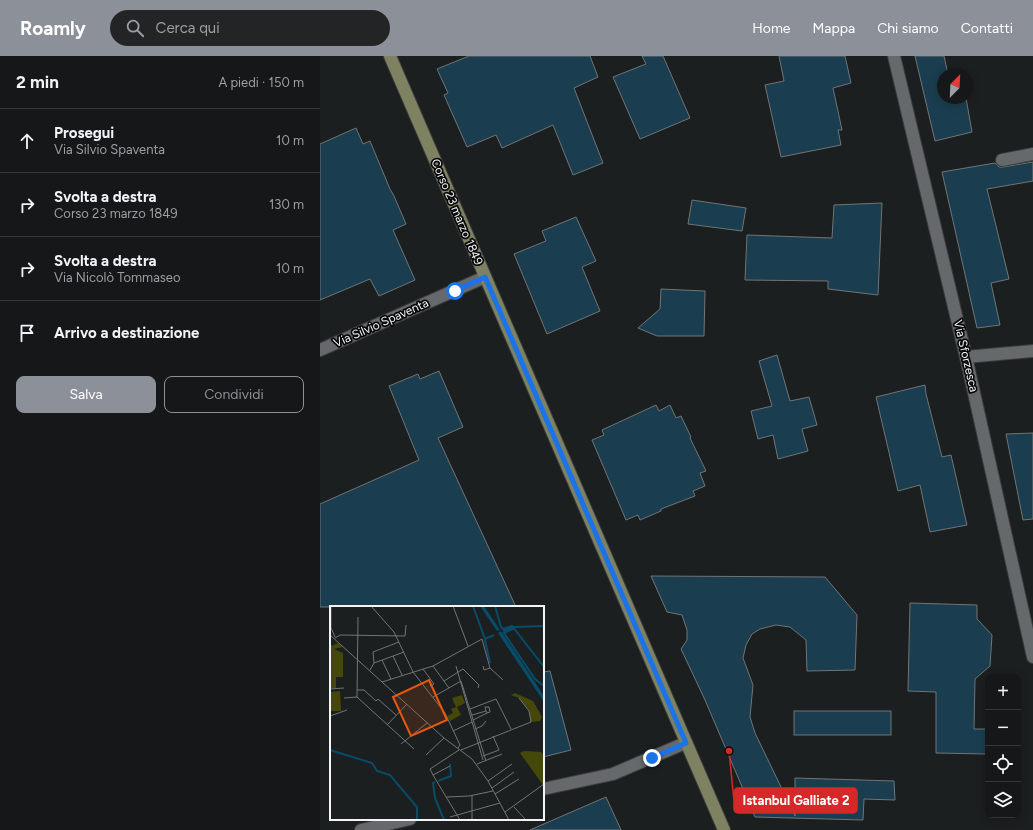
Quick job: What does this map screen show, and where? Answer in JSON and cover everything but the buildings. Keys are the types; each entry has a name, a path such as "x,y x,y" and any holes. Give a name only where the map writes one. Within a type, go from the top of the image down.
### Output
{"main road":[{"name":"Corso 23 marzo 1849","path":"390,56 724,830"}],"street":[{"name":"Via Sforzesca","path":"894,56 966,357 1033,657"},
{"path":"1002,160 1033,154"},
{"name":"Via Silvio Spaventa","path":"320,350 485,277"},
{"path":"966,357 1033,351"},
{"path":"544,789 613,774 686,743"},
{"path":"361,830 406,820"}],"place":[{"name":"Istanbul Galliate 2","path":"729,751"}],"route":[{"path":"455,291 485,277 686,743 652,758"}]}
